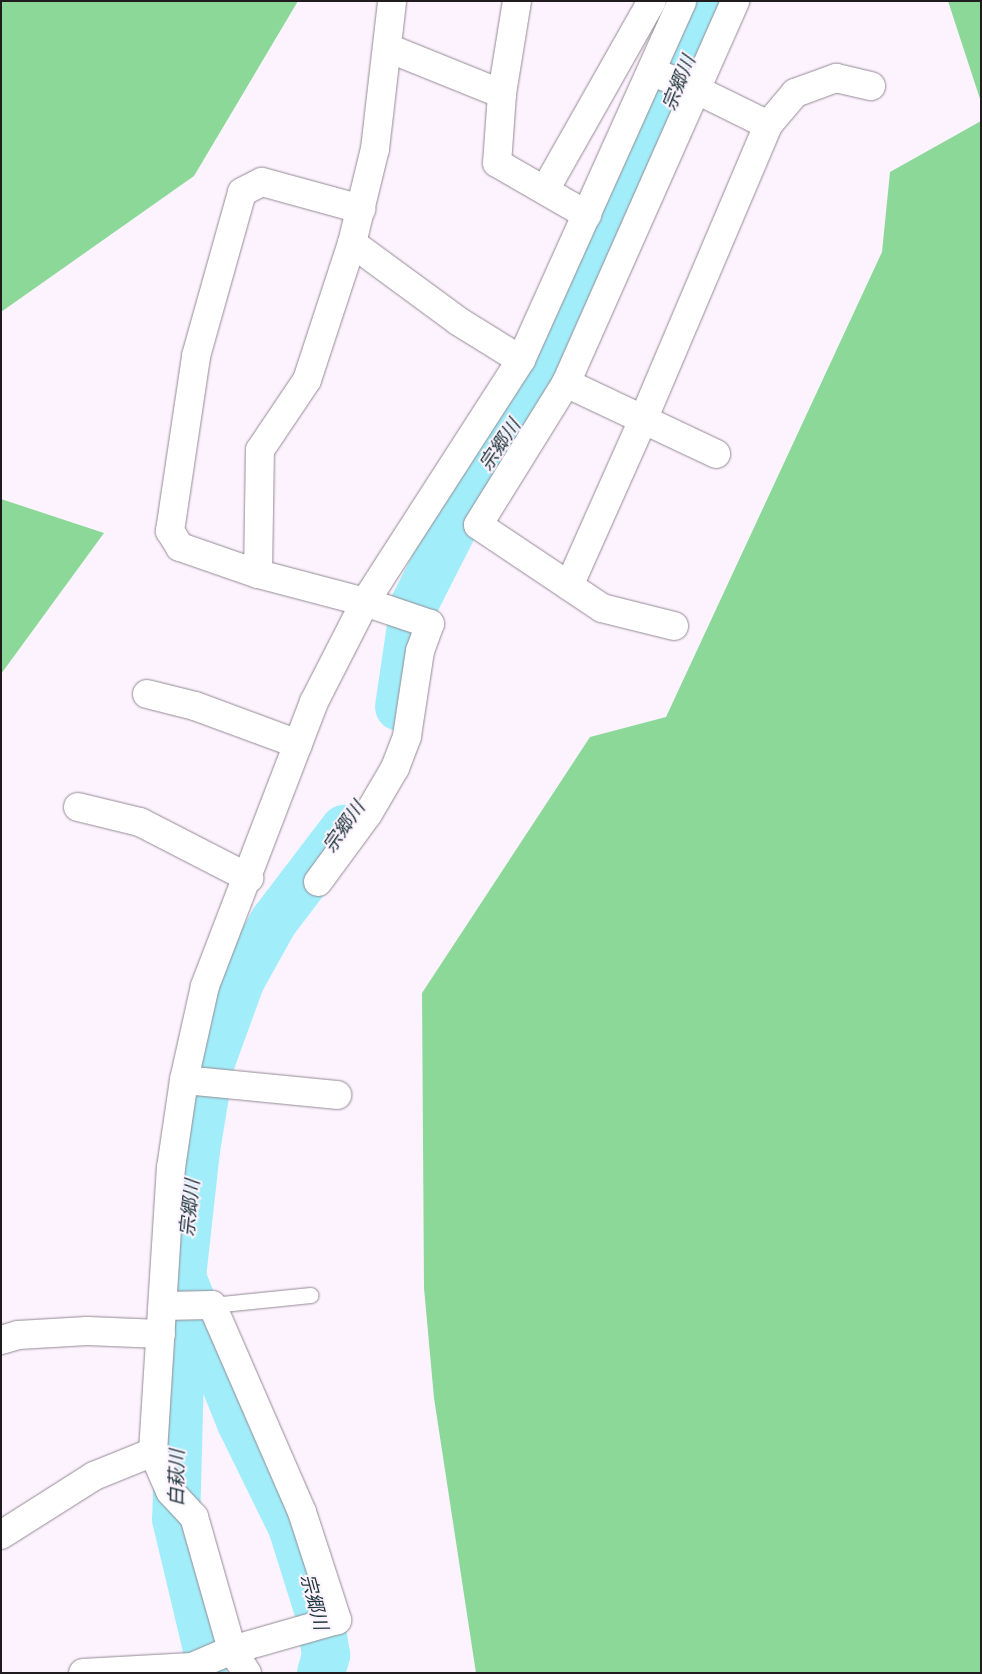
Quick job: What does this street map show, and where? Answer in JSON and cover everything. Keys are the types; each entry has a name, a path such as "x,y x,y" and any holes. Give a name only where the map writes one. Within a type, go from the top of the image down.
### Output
{"street":[{"path":"258,574 260,450 307,380 352,243 375,149 392,1"},
{"path":"517,1 502,94 497,163 587,215"},
{"path":"545,190 652,1"},
{"path":"247,1673 232,1650 194,1517 170,1490 154,1452 171,1168 184,1080 205,986 314,702 366,602 521,360 652,72 682,1"},
{"path":"674,626 602,608 478,525 566,383 735,1"},
{"path":"388,48 502,94"},
{"path":"652,72 697,90 768,125"},
{"path":"569,586 643,420 768,125 795,93 836,78 871,86"},
{"path":"318,882 368,814 395,768 407,736 420,651 430,624 366,602 258,574 180,547 170,531 196,356 242,192 262,182 361,209"},
{"path":"352,243 458,321 521,360"},
{"path":"566,383 716,454"},
{"path":"147,694 195,706 298,744"},
{"path":"78,807 140,822 248,878"},
{"path":"184,1080 337,1095"},
{"path":"83,1673 191,1670 232,1650 325,1623 302,1512 212,1305 163,1306"},
{"path":"1,1340 18,1335 87,1331 161,1334"},
{"path":"1,1535 94,1476 154,1452"}],"lane":[{"path":"212,1305 310,1296"}],"green space":[{"path":"1,1 298,1 194,176 1,312"},
{"path":"948,1 981,1 981,102"},
{"path":"981,121 981,1673 476,1673 434,1398 424,1288 422,993 590,737 666,717 882,252 890,172"},
{"path":"1,499 104,533 1,674"}],"waterway":[{"name":"宗郷川","path":"399,707 414,605 482,471 553,368 662,127 711,1"},
{"name":"宗郷川","path":"321,1673 326,1655 320,1616 292,1527 241,1423 182,1277 196,1150 210,1065 241,980 274,921 344,829"},
{"name":"白萩川","path":"182,1297 176,1519 208,1653 200,1673"}]}
